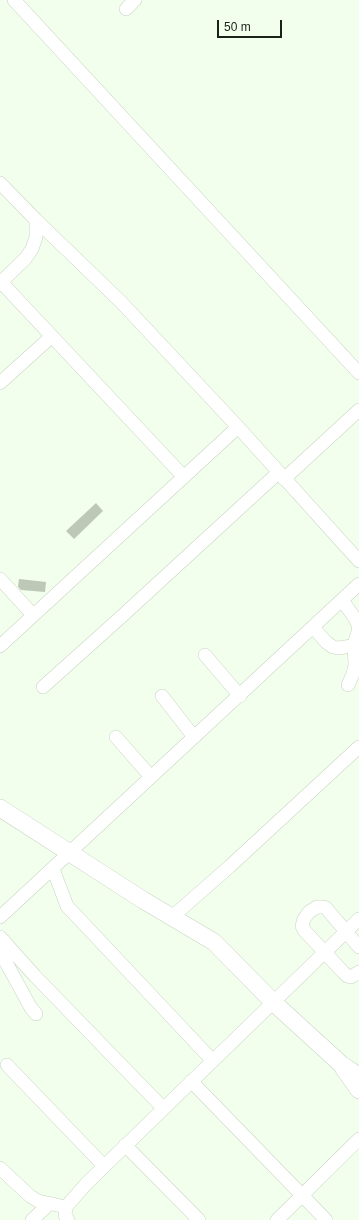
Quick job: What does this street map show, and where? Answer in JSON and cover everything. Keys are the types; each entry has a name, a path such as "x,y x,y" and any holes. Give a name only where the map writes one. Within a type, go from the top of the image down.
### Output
{"main road":[{"path":"0,808 143,900 214,942 273,1002 342,1065 359,1076"},
{"path":"342,1065 359,1090"}],"street":[{"path":"14,0 359,373"},
{"path":"0,182 36,220 121,302 238,427 359,561"},
{"path":"36,220 36,237 32,249 25,259 1,282 184,477"},
{"path":"0,383 52,336"},
{"path":"43,687 281,475 359,410"},
{"path":"0,646 238,427"},
{"path":"0,579 33,615"},
{"path":"0,917 359,584"},
{"path":"342,600 354,617 358,626 358,632 354,645 355,665 348,685"},
{"path":"313,627 326,642 333,647 338,648 354,645"},
{"path":"205,654 240,696"},
{"path":"162,696 194,737"},
{"path":"116,737 151,777"},
{"path":"172,917 229,867 359,747"},
{"path":"53,869 67,906 212,1060"},
{"path":"359,947 323,907 317,907 309,912 304,919 302,926 304,930 347,976 351,977 359,972"},
{"path":"68,1220 65,1215 66,1207 104,1166 359,919"},
{"path":"2,939 2,955 36,1014"},
{"path":"2,939 35,976 163,1108"},
{"path":"7,1066 104,1166"},
{"path":"191,1081 326,1220"},
{"path":"277,1220 359,1139"},
{"path":"125,1145 199,1220"},
{"path":"0,1168 30,1196 38,1201 66,1207"},
{"path":"32,1220 45,1208 47,1204"}],"building":[{"path":"96,503 103,511 74,539 66,531"},
{"path":"19,579 46,582 45,592 21,590 18,587"}]}
